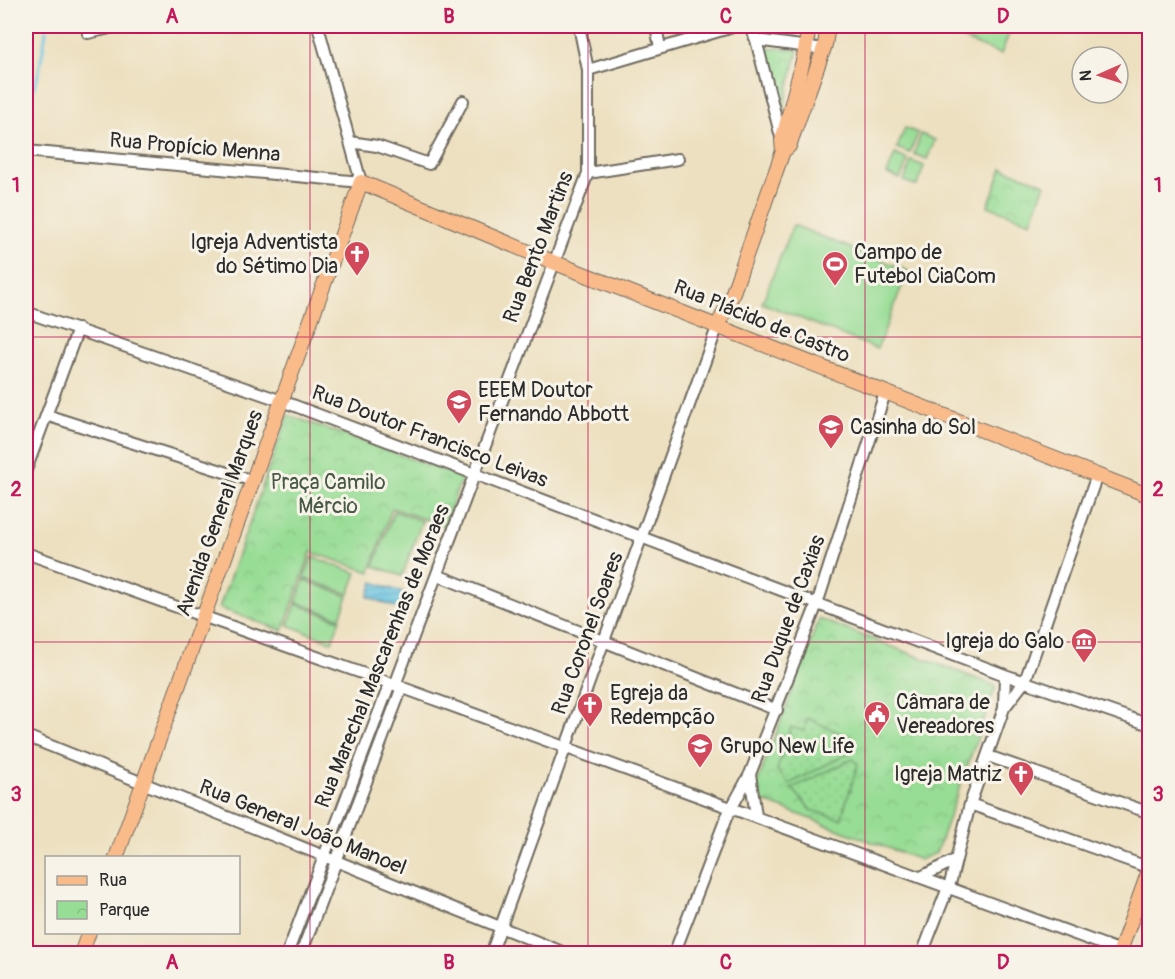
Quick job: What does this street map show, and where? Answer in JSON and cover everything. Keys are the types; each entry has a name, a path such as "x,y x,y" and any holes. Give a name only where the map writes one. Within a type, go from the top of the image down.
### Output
{"main road":[{"path":"785,146 809,26"},
{"path":"718,325 731,297 785,146 824,50 828,26"},
{"name":"Rua Plácido de Castro","path":"361,182 553,262 1149,496"},
{"name":"Avenida General Marques","path":"117,856 361,182"},
{"path":"1123,952 1149,868"},
{"path":"81,954 89,934"}],"street":[{"path":"88,33 119,26"},
{"path":"318,26 361,182"},
{"name":"Rua Bento Martins","path":"474,475 588,173 588,70 579,26"},
{"path":"656,26 660,48"},
{"path":"588,70 736,26"},
{"path":"750,26 756,40 785,146"},
{"path":"756,40 824,50"},
{"path":"350,142 377,146 429,164 463,101"},
{"name":"Rua Propício Menna","path":"26,151 361,182"},
{"path":"588,173 678,159"},
{"name":"Rua Doutor Francisco Leivas","path":"26,312 282,401 1005,675 1149,725"},
{"name":"Rua Coronel Soares","path":"491,954 718,325"},
{"path":"26,470 78,329"},
{"name":"Rua Duque de Caxias","path":"674,954 731,807 750,774 777,710 817,604 885,393"},
{"path":"46,415 253,480"},
{"name":"Rua Marechal Mascarenhas de Moraes","path":"301,954 336,862 396,685 474,475"},
{"path":"1004,708 1025,681 1097,475"},
{"path":"26,554 396,685 1123,952"},
{"path":"436,575 777,710"},
{"path":"922,954 948,887 970,804 1004,708 1005,675"},
{"name":"Rua Marechal Mascarenhas de Moraes","path":"287,954 324,857 396,685"},
{"name":"Rua General João Manoel","path":"26,736 567,954"},
{"path":"988,756 1149,813"},
{"path":"750,774 756,816"},
{"path":"970,804 1149,868"},
{"path":"921,877 955,860"}],"green space":[{"path":"949,26 1012,26 1001,54 946,33"},
{"path":"763,47 798,50 780,122"},
{"path":"905,128 918,133 910,153 897,148"},
{"path":"921,134 935,140 927,159 914,154"},
{"path":"895,154 908,160 900,179 887,174"},
{"path":"911,161 924,166 917,186 904,181"},
{"path":"1002,168 1045,184 1031,222 988,206"},
{"name":"Campo de Futebol CiaCom","path":"793,225 908,271 877,349 762,303"},
{"name":"Praça Camilo Mércio","path":"288,415 462,477 444,526 392,508 370,572 311,552 283,631 219,608"},
{"path":"394,511 422,521 402,576 374,566"},
{"path":"312,557 357,573 349,594 304,578"},
{"path":"304,580 348,596 340,618 296,602"},
{"path":"296,604 340,620 332,642 288,625"},
{"path":"819,619 996,686 936,853 920,860 752,797"},
{"path":"389,698 393,700 335,851 330,850"},
{"path":"807,718 849,737 851,752 789,784 777,770 791,727 804,731"},
{"path":"853,759 858,764 841,819 811,810 792,788"}],"water":[{"path":"373,582 406,594 400,609 368,597"}],"waterway":[{"path":"26,110 39,72 47,26"}],"place":[{"name":"Igreja Adventista do Sétimo Dia","path":"357,277"},
{"name":"Campo de Futebol CiaCom","path":"835,287"},
{"name":"EEEM Doutor Fernando Abbott","path":"459,425"},
{"name":"Casinha do Sol","path":"831,450"},
{"name":"Igreja do Galo","path":"1084,664"},
{"name":"Egreja da Redempção","path":"590,728"},
{"name":"Câmara de Vereadores","path":"877,737"},
{"name":"Grupo New Life","path":"700,769"},
{"name":"Igreja Matriz","path":"1021,797"}]}
